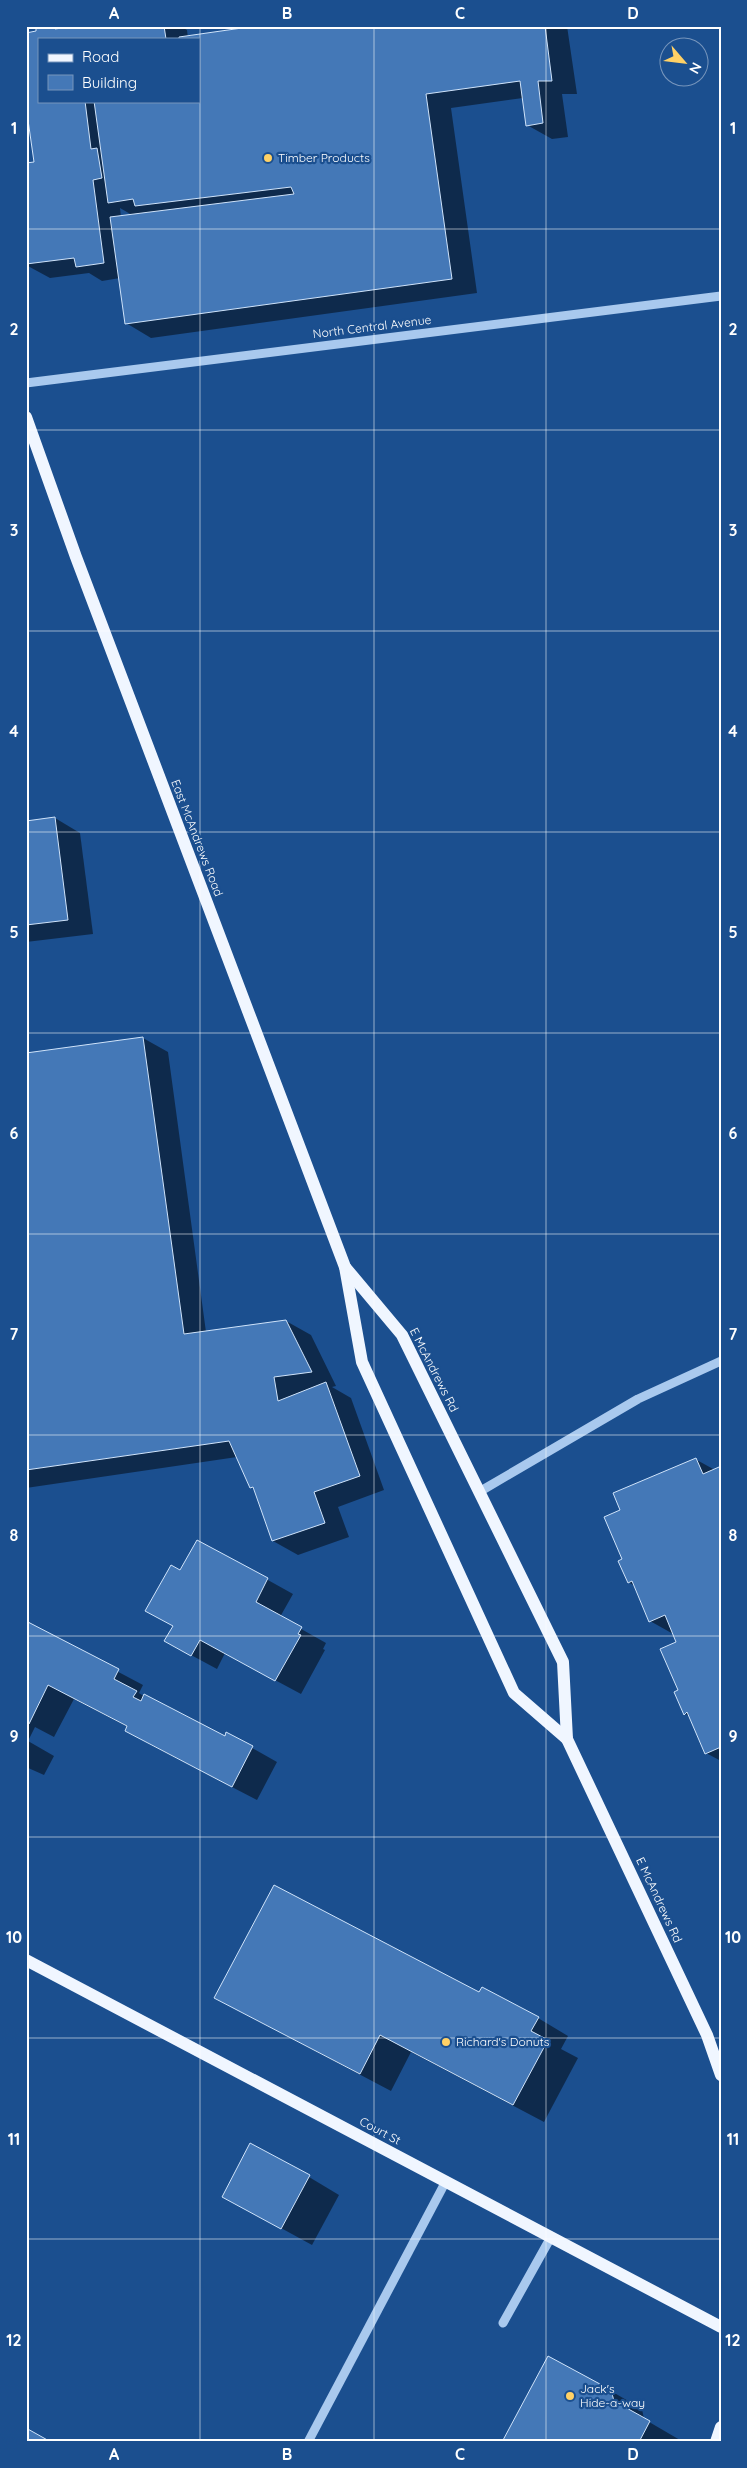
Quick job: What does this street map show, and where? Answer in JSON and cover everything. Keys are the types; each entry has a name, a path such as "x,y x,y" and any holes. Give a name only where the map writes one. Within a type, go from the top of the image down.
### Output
{"main road":[{"name":"East McAndrews Road","path":"26,417 76,557 344,1267"},
{"name":"E McAndrews Rd","path":"344,1267 402,1335 563,1662 567,1739 707,2035 721,2075"},
{"name":"E McAndrews Rd","path":"344,1267 362,1362 514,1693 567,1739"},
{"name":"Court St","path":"26,1960 721,2326"},
{"path":"716,2442 721,2427"}],"street":[{"name":"North Central Avenue","path":"26,383 721,296"},
{"path":"479,1492 638,1399 721,1361"},
{"path":"308,2442 446,2182"},
{"path":"503,2323 551,2237"}],"building":[{"path":"36,26 55,26 55,29 77,26 164,26 166,38 38,38 38,102 85,102 91,149 97,148 102,178 93,180 104,263 76,267 74,258 26,264 26,163 34,162 26,106 26,33 36,31"},
{"name":"Timber Products","path":"256,26 545,26 552,81 538,81 543,123 526,126 520,81 426,94 452,279 125,324 110,217 294,194 291,187 135,206 133,199 108,203 94,102 200,102 200,38 179,37"},
{"path":"55,817 68,920 26,925 26,821"},
{"path":"143,1037 184,1334 286,1320 312,1372 274,1377 278,1401 326,1382 360,1476 314,1492 325,1523 272,1541 253,1487 250,1488 229,1441 26,1470 26,1053"},
{"path":"696,1458 703,1474 719,1467 721,1472 721,1747 705,1754 687,1712 684,1715 674,1692 678,1690 660,1649 676,1642 665,1615 649,1622 632,1581 628,1583 618,1561 622,1559 604,1517 620,1510 613,1493"},
{"path":"197,1540 268,1578 256,1602 302,1627 298,1634 301,1635 275,1681 200,1640 191,1656 164,1641 173,1626 145,1611 171,1565 180,1570"},
{"path":"26,1621 119,1669 114,1679 137,1691 133,1697 141,1701 144,1694 225,1736 226,1732 253,1746 232,1787 125,1731 127,1726 48,1685 29,1724 26,1722"},
{"path":"274,1885 479,1992 482,1987 539,2017 531,2031 548,2040 513,2105 380,2035 360,2074 214,1998"},
{"path":"250,2143 310,2175 281,2229 222,2197"},
{"name":"Jack's Hide-a-way","path":"548,2356 611,2390 614,2401 650,2421 639,2442 502,2442"},
{"path":"26,2428 51,2442 26,2442"}],"place":[{"name":"Timber Products","path":"268,158"},
{"name":"Richard's Donuts","path":"446,2042"},
{"name":"Jack's Hide-a-way","path":"570,2396"}]}
